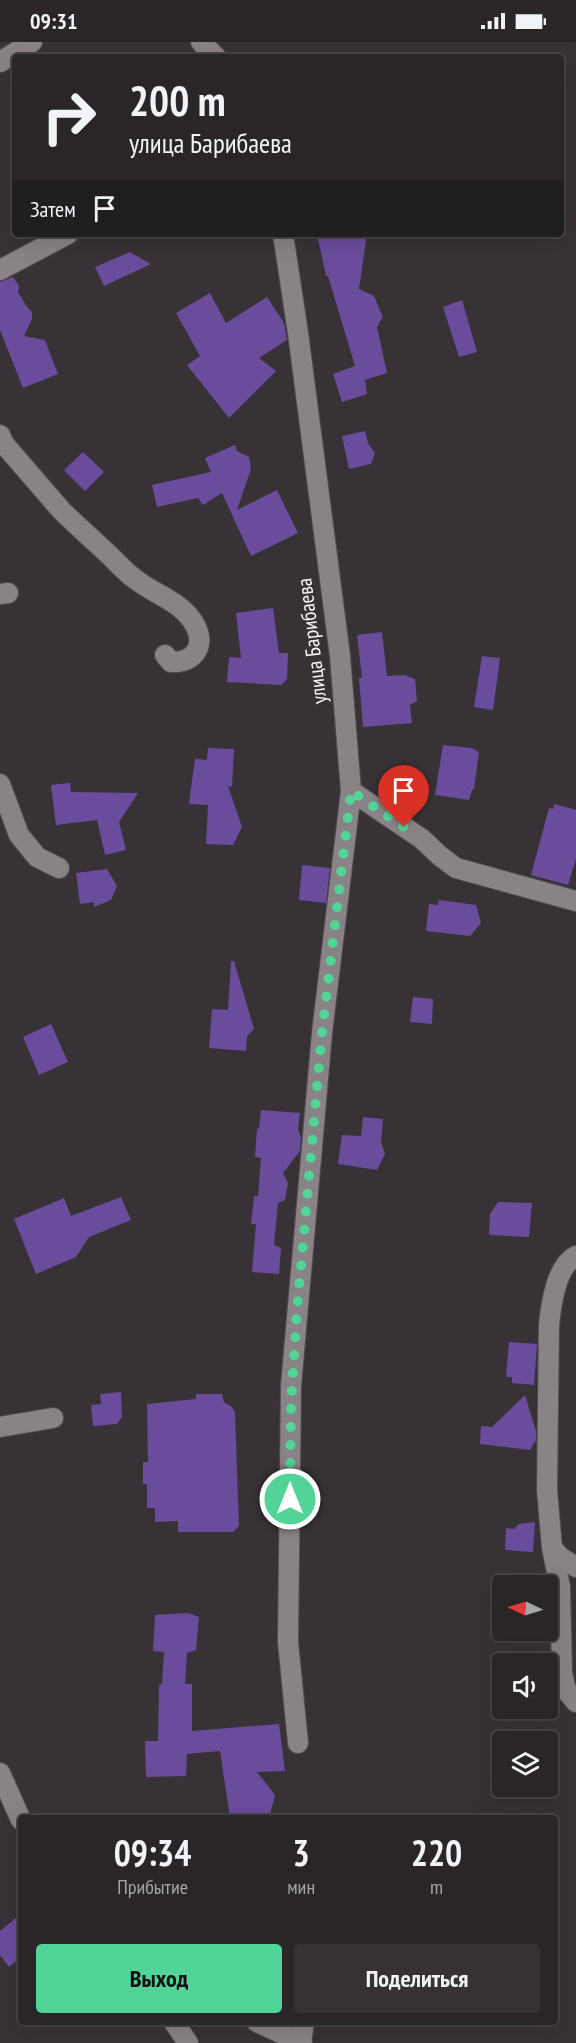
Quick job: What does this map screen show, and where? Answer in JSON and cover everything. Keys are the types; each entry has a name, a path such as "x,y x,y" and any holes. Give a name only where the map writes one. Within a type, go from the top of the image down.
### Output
{"street":[{"path":"14,54 32,42"},
{"path":"201,42 213,54"},
{"path":"0,270 62,237"},
{"name":"улица Барибаева","path":"283,237 340,656 351,791 322,1033 291,1386 288,1642 298,1743"},
{"path":"0,435 4,444 63,512 135,579 178,605 189,615 196,627 199,639 198,648 192,657 181,662 171,662 165,655"},
{"path":"0,784 19,835 37,857 59,868"},
{"path":"351,791 422,839 456,868 576,901"},
{"path":"576,1256 572,1258 559,1277 551,1302 547,1490 552,1548 560,1587 562,1673 566,1690 576,1702"},
{"path":"0,1427 53,1418"},
{"path":"552,1548 560,1557 576,1567"},
{"path":"0,1773 18,1815"},
{"path":"176,2025 188,2043"},
{"path":"263,2025 301,2043 304,2025"}],"building":[{"path":"318,237 367,237 359,289 374,296 383,317 377,327 387,373 365,380 367,394 342,402 333,374 355,366 328,276 326,276"},
{"path":"130,252 151,264 104,286 95,267"},
{"path":"13,277 19,286 18,292 32,312 32,319 24,336 45,340 58,374 23,388 0,330 0,282"},
{"path":"210,293 226,323 267,297 284,323 287,340 259,358 276,371 229,418 187,365 200,356 176,313"},
{"path":"462,300 477,352 459,357 443,307"},
{"path":"365,431 368,443 375,453 371,464 349,469 342,436"},
{"path":"235,445 237,451 249,457 251,469 237,510 277,490 298,533 251,556 222,493 203,505 198,498 157,507 152,485 211,472 205,458"},
{"path":"83,452 104,472 85,491 64,470"},
{"path":"273,608 279,653 288,653 287,679 281,685 227,682 229,657 241,658 236,613"},
{"path":"382,632 387,676 404,675 415,679 417,701 410,705 412,723 363,727 359,678 362,678 357,635"},
{"path":"482,656 500,658 493,710 474,707"},
{"path":"443,745 472,748 479,752 474,789 469,800 435,795"},
{"path":"208,748 234,749 232,787 228,786 242,827 233,845 206,844 208,805 189,804 195,759 207,760"},
{"path":"70,783 71,792 138,793 119,822 126,850 105,855 97,820 56,825 51,785"},
{"path":"554,804 576,810 576,859 568,885 531,875 549,808 553,809"},
{"path":"302,865 330,868 326,903 299,900"},
{"path":"107,869 117,886 111,900 94,907 94,902 80,904 76,873"},
{"path":"439,900 476,905 481,923 470,936 426,931 429,904 438,905"},
{"path":"231,961 234,961 254,1029 247,1036 246,1051 209,1048 212,1009 228,1010"},
{"path":"413,997 433,999 432,1024 410,1022"},
{"path":"51,1024 68,1062 39,1075 23,1037"},
{"path":"261,1110 300,1113 298,1129 301,1137 300,1151 283,1173 288,1183 285,1200 278,1203 274,1245 281,1248 279,1274 252,1272 256,1224 251,1224 254,1196 258,1196 261,1158 255,1157"},
{"path":"363,1117 383,1119 381,1142 385,1154 377,1170 338,1164 342,1135 361,1136"},
{"path":"121,1197 131,1220 89,1237 76,1257 36,1274 14,1219 64,1198 71,1216"},
{"path":"498,1202 532,1203 529,1237 489,1235 490,1214"},
{"path":"509,1342 537,1344 534,1385 512,1383 512,1377 506,1377"},
{"path":"121,1392 122,1417 117,1424 93,1426 91,1405 101,1404 100,1394"},
{"path":"196,1394 222,1394 224,1402 235,1412 239,1526 233,1532 178,1532 178,1521 155,1522 155,1508 147,1508 147,1484 143,1484 143,1462 148,1462 147,1404 196,1399"},
{"path":"525,1395 536,1431 536,1440 530,1450 480,1444 481,1426 492,1427"},
{"path":"535,1522 533,1552 505,1550 506,1528 514,1529 519,1524"},
{"path":"188,1613 199,1617 196,1650 187,1653 185,1684 192,1684 192,1731 279,1724 285,1771 257,1772 275,1795 270,1815 230,1815 220,1751 187,1754 186,1776 146,1777 145,1741 158,1741 159,1685 162,1684 164,1652 153,1651 155,1615"},
{"path":"18,1916 18,1960 9,1967 0,1955 0,1931"}],"route":[{"path":"290,1499 291,1386 297,1310 322,1033 351,791 404,827"}]}
